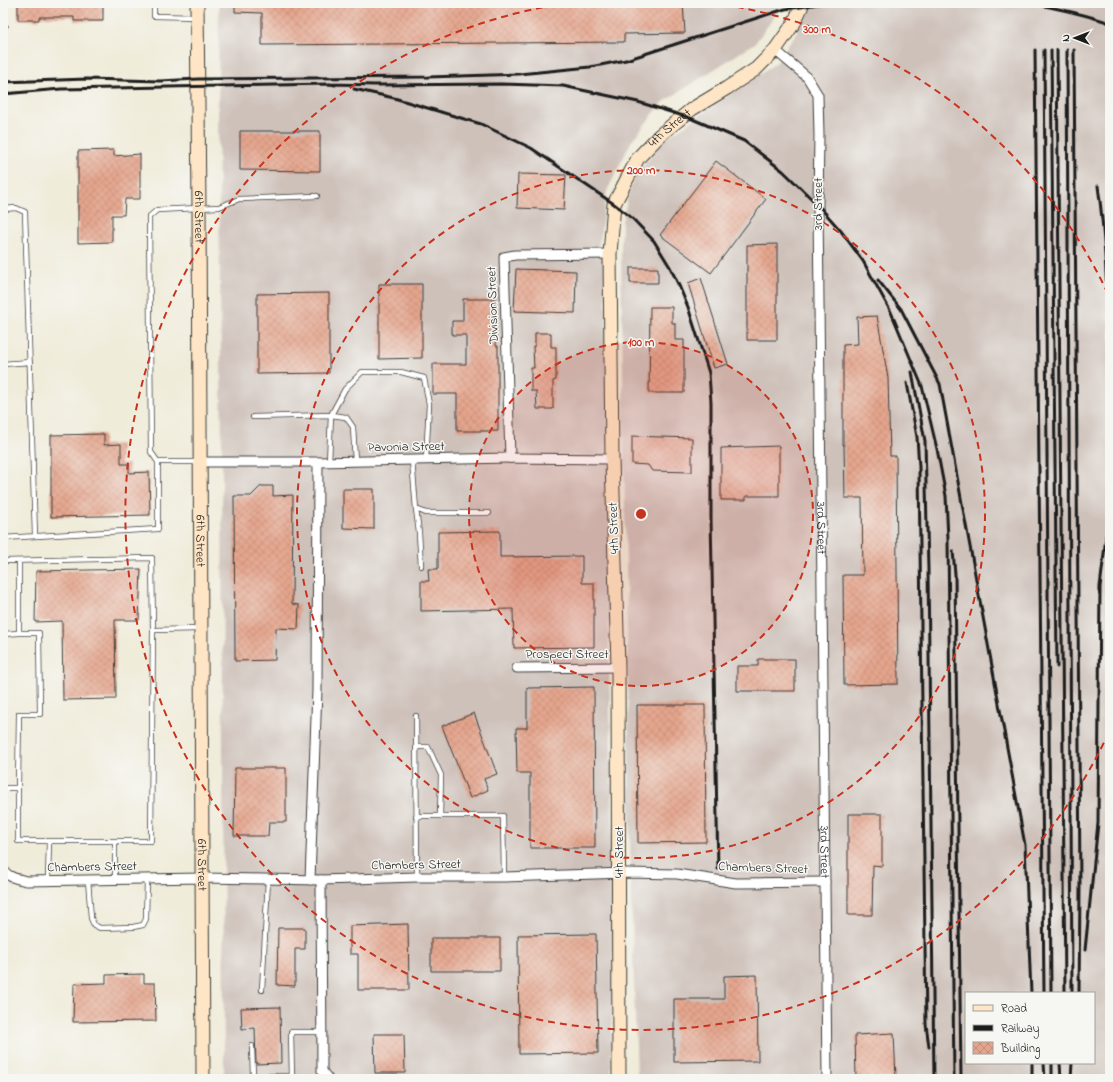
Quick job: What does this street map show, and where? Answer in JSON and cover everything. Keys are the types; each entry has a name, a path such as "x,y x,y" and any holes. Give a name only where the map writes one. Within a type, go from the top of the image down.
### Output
{"main road":[{"name":"6th Street","path":"197,3 203,1079"},
{"path":"775,50 794,23 803,3"},
{"name":"4th Street","path":"620,1079 618,667 612,459 610,254 614,204 638,158 660,134 692,109 756,69 775,50"}],"street":[{"name":"3rd Street","path":"775,50 807,77 818,95 826,1079"},
{"name":"Division Street","path":"510,458 504,256 610,254"},
{"name":"Pavonia Street","path":"200,462 329,462 510,458 612,459"},
{"path":"310,880 317,690 318,462"},
{"name":"Prospect Street","path":"517,668 618,667"},
{"name":"Chambers Street","path":"5,873 18,879 28,880 202,878 321,880 417,877 504,877 619,873 677,874 736,883 825,882"},
{"path":"321,880 322,1071 328,1079"}],"lane":[{"path":"154,3 154,16 197,17"},
{"path":"3,538 158,529 158,462 151,452 149,217 157,210 219,207 239,199 317,196"},
{"path":"3,209 16,208 25,212 35,536"},
{"path":"3,364 30,362"},
{"path":"329,462 331,414 345,389 362,372 401,372 424,378 429,404 426,460"},
{"path":"253,416 331,414 346,417 353,427 355,461"},
{"path":"412,460 421,566"},
{"path":"158,462 200,462"},
{"path":"416,509 426,513 489,513"},
{"path":"3,561 152,558 153,630 151,841 18,841 19,714 40,714 39,633 3,634"},
{"path":"19,560 19,633"},
{"path":"153,630 201,629"},
{"path":"416,716 417,877"},
{"path":"416,746 428,747 441,775 440,816"},
{"path":"3,788 18,788"},
{"path":"416,816 503,816 504,877"},
{"path":"48,880 49,841"},
{"path":"115,879 116,841"},
{"path":"88,880 91,918 94,925 100,928 133,927 143,925 146,918 147,879"},
{"path":"262,990 268,880"},
{"path":"252,1046 253,1076 292,1077 291,1032 322,1032"}],"shaded area":[{"path":"219,3 782,3 781,8 755,43 662,103 631,142 607,191 598,250 605,250 609,454 609,659 614,882 611,1079 224,1079 222,458 218,118"},
{"path":"809,3 1110,3 1110,1079 637,1079 631,889 621,251 622,222 628,196 636,174 665,139 777,62 797,32"}],"building":[{"path":"18,3 103,3 103,21 74,21 74,17 39,17 39,20 18,20"},
{"path":"235,3 683,3 685,33 624,34 624,42 262,45 262,13 235,12"},
{"path":"240,131 320,131 320,171 240,170"},
{"path":"114,150 114,156 140,154 140,199 125,199 124,215 112,215 112,242 78,243 78,151"},
{"path":"716,161 766,199 711,273 660,235"},
{"path":"518,174 566,175 564,210 517,208"},
{"path":"777,244 777,340 747,340 747,245"},
{"path":"630,268 658,268 658,283 630,283"},
{"path":"516,269 576,271 575,313 514,311"},
{"path":"701,278 728,364 714,368 688,283"},
{"path":"379,284 422,284 422,358 379,359"},
{"path":"329,293 329,373 257,374 257,294"},
{"path":"463,299 495,299 496,346 498,346 498,431 457,431 457,394 433,394 433,364 466,364 466,335 452,335 452,321 463,321"},
{"path":"650,307 672,307 672,323 675,323 675,340 684,340 684,393 649,393"},
{"path":"877,316 888,378 890,456 896,456 898,684 844,685 843,575 863,575 862,498 845,498 843,445 843,345 858,344 857,317"},
{"path":"535,333 551,333 551,347 556,347 556,380 553,381 553,409 537,409 536,391 531,391 531,368 534,368 533,346 535,346"},
{"path":"104,434 104,445 121,444 121,464 129,464 129,473 149,472 150,515 51,517 51,435"},
{"path":"632,436 692,438 692,472 652,471 648,465 632,464"},
{"path":"779,446 779,496 746,496 746,500 721,500 721,448"},
{"path":"261,486 273,486 273,496 293,495 292,604 299,605 298,629 276,628 275,660 235,661 234,496 251,496"},
{"path":"343,489 374,489 374,529 343,528"},
{"path":"500,531 500,557 582,556 582,583 594,583 594,647 514,648 513,609 421,611 421,581 429,581 428,569 438,569 438,532"},
{"path":"141,569 139,620 115,620 116,699 63,700 62,621 35,622 36,571"},
{"path":"758,659 795,659 795,691 737,691 737,666 758,666"},
{"path":"594,687 595,848 530,848 530,773 517,773 516,728 527,728 527,688"},
{"path":"637,705 705,705 706,842 638,843"},
{"path":"474,713 497,774 484,779 488,790 470,798 442,726"},
{"path":"235,768 286,768 286,822 269,822 268,836 234,836"},
{"path":"848,814 882,814 882,866 873,865 872,915 848,915"},
{"path":"408,924 409,990 358,990 358,954 350,954 350,926"},
{"path":"278,928 305,928 305,949 295,949 295,986 277,985"},
{"path":"596,934 598,1053 519,1054 518,935"},
{"path":"431,938 500,938 500,971 431,971"},
{"path":"144,974 144,983 155,983 156,1021 73,1022 74,984 106,983 106,975"},
{"path":"757,975 758,1061 674,1062 674,999 724,999 724,976"},
{"path":"280,1007 281,1063 256,1064 255,1028 242,1029 241,1008"},
{"path":"894,1033 896,1079 856,1079 855,1035"},
{"path":"374,1034 404,1034 405,1073 375,1073"}],"railway":[{"path":"3,82 87,79 160,81 198,79 428,77 519,74 590,67 626,60 785,9 823,3"},
{"path":"1029,3 1110,23"},
{"path":"3,27 7,26"},
{"path":"1035,50 1044,992"},
{"path":"1044,50 1051,992"},
{"path":"1051,50 1057,667"},
{"path":"1057,50 1065,992"},
{"path":"1067,50 1072,992"},
{"path":"1074,50 1080,887 1079,992"},
{"path":"330,84 501,84 563,86 638,102 690,118 744,141 783,171 818,205 841,231 863,261 891,312 922,386 937,449 946,496 948,539 954,1079"},
{"path":"3,94 61,89 335,85"},
{"path":"354,89 394,98 481,124 531,148 614,204 633,219 654,241 670,267 680,288 688,307 709,373 711,403 711,518 718,869"},
{"path":"1098,186 1102,215 1106,273 1110,419"},
{"path":"878,280 901,309 940,384 1025,845 1031,992"},
{"path":"912,372 925,441 934,1079"},
{"path":"907,383 917,437 919,467 926,1024 929,1047"},
{"path":"1085,950 1098,823 1100,587 1110,504"},
{"path":"953,551 955,574 961,1079"},
{"path":"1032,1064 1032,1079"},
{"path":"1044,1064 1045,1079"},
{"path":"1052,1064 1052,1079"},
{"path":"1060,1064 1061,1079"},
{"path":"1071,1079 1072,1064"}]}
